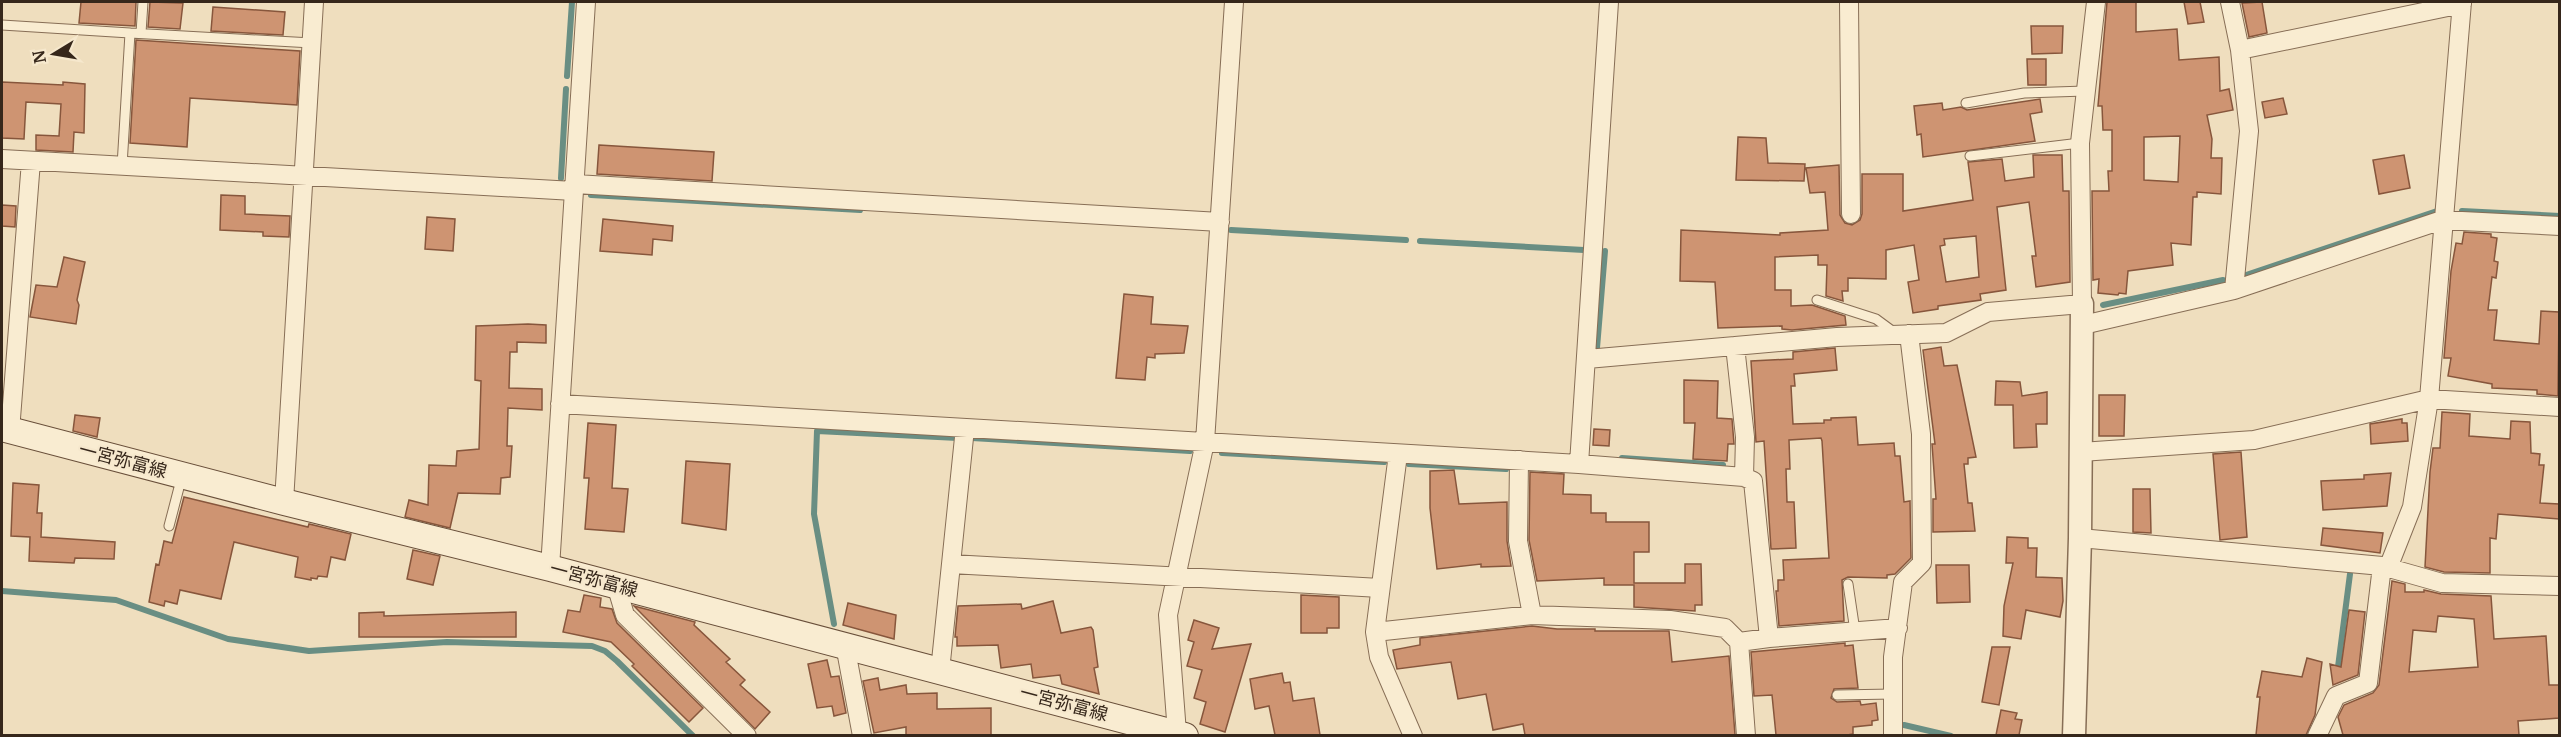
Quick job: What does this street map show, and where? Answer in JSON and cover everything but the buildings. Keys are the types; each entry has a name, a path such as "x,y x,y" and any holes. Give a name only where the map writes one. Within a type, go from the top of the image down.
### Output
{"main road":[{"name":"一宮弥富線","path":"6,430 616,585 1180,735"}],"street":[{"path":"284,502 314,2"},
{"path":"550,568 586,2"},
{"path":"1180,735 1168,615 1205,442 1234,2"},
{"path":"1579,464 1609,2"},
{"path":"1849,2 1851,214"},
{"path":"2074,735 2083,314 2080,143 2096,2"},
{"path":"2230,2 2240,50 2249,131 2234,290"},
{"path":"2240,50 2462,3 2442,220 2429,399 2412,507 2385,567 2368,683 2336,696 2317,735"},
{"path":"2,159 1220,222"},
{"path":"6,430 31,161"},
{"path":"1587,359 1735,346 1946,333 1988,312 2083,314 2234,290 2442,220 2559,226"},
{"path":"1893,735 1893,657 1903,582 1922,563 1922,434 1903,334"},
{"path":"1735,346 1745,437 1744,477"},
{"path":"2081,452 2254,440 2429,399 2559,406"},
{"path":"560,404 1519,460 1744,477 1753,481 1769,638"},
{"path":"940,671 965,428"},
{"path":"1398,454 1375,632 1379,657 1413,735"},
{"path":"1519,460 1518,541 1532,615"},
{"path":"2080,538 2385,567 2442,583 2559,586"},
{"path":"951,564 1380,588"},
{"path":"616,585 625,615 747,735"},
{"path":"1375,632 1532,615 1671,620 1725,628 1739,642 1746,735"},
{"path":"1739,642 1898,628"},
{"path":"845,645 862,735"}],"lane":[{"path":"122,166 136,33 143,2"},
{"path":"2,25 312,43"},
{"path":"1966,103 2024,93 2085,92"},
{"path":"1970,156 2080,143"},
{"path":"1817,300 1875,319 1903,334"},
{"path":"169,526 182,475"},
{"path":"1848,584 1855,632"},
{"path":"1837,695 1893,694"}],"waterway":[{"path":"567,76 572,2"},
{"path":"561,178 566,89"},
{"path":"591,195 860,210"},
{"path":"2246,275 2440,210"},
{"path":"2462,211 2560,216"},
{"path":"1231,230 1406,240"},
{"path":"1420,241 1584,250"},
{"path":"1597,348 1605,251"},
{"path":"2103,305 2223,280"},
{"path":"834,624 814,514 817,431 958,438"},
{"path":"972,438 1190,451"},
{"path":"1222,453 1384,462"},
{"path":"1622,458 1723,465"},
{"path":"1409,464 1506,469"},
{"path":"2338,667 2350,574"},
{"path":"2,591 116,600 228,639 309,651 447,642 592,646 605,651 617,661 693,736"},
{"path":"1904,725 1951,736"}]}
